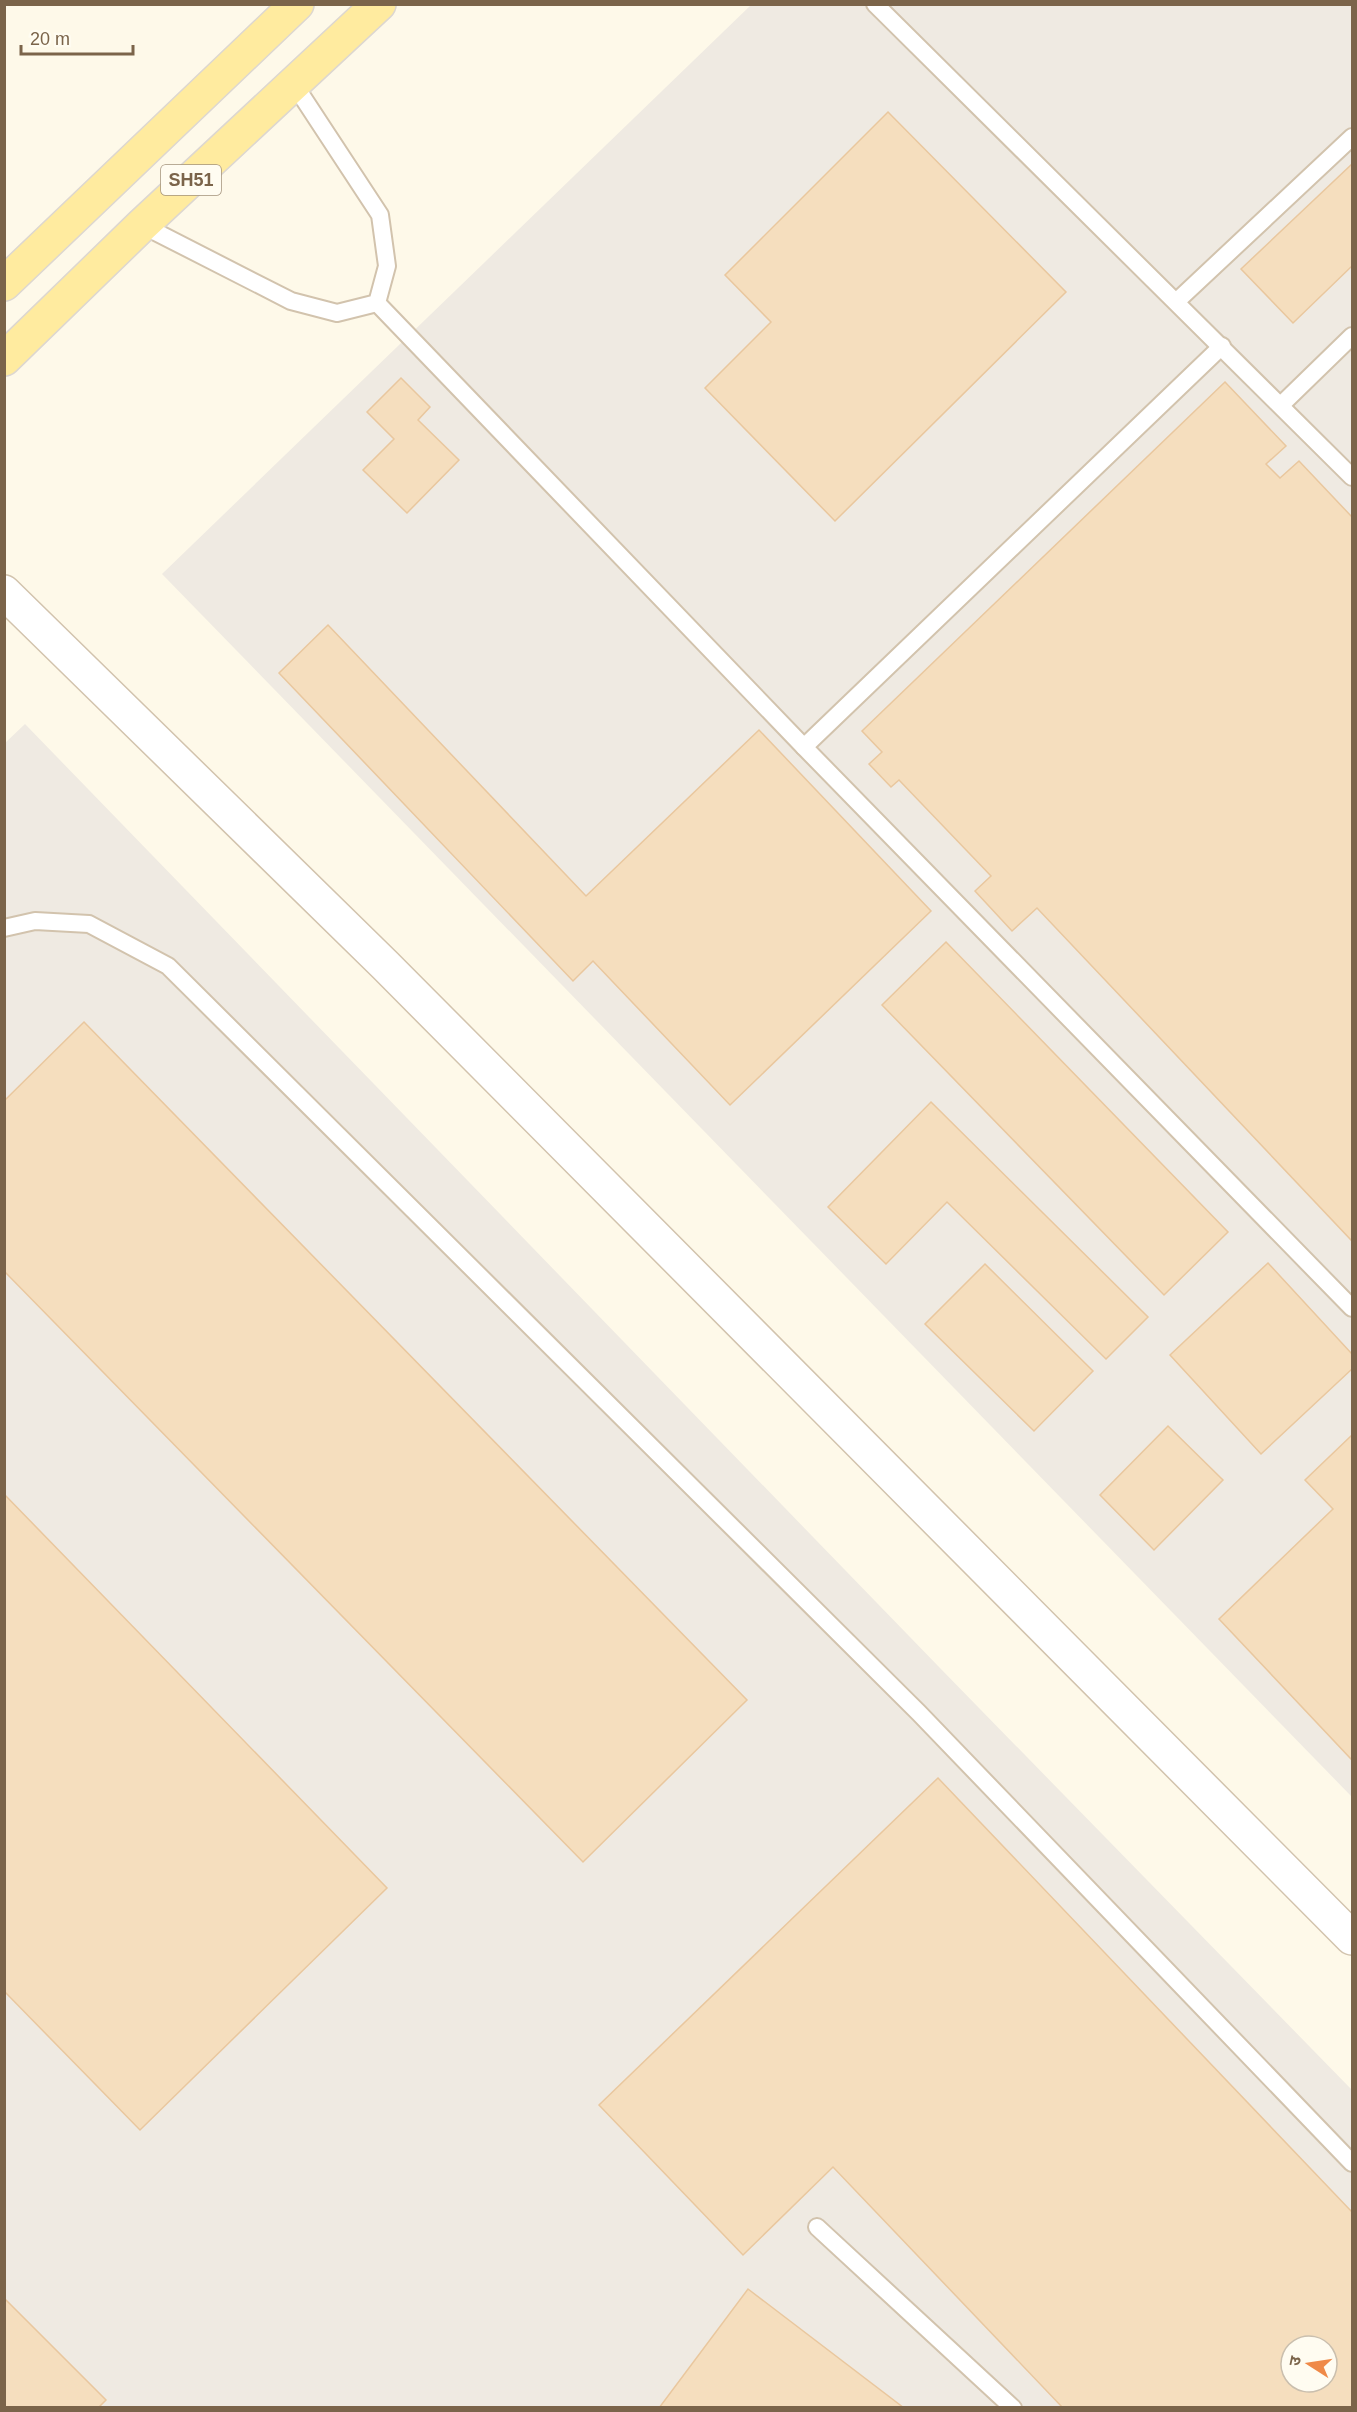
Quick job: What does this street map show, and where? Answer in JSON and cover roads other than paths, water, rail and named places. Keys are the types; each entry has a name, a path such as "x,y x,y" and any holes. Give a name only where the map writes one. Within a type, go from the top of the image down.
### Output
{"main road":[{"name":"SH51","path":"4,284 297,4"},
{"name":"SH51","path":"4,359 142,225 379,4"}],"street":[{"path":"4,592 377,957 1353,1938"}],"lane":[{"path":"875,4 1353,477"},
{"path":"294,84 380,215 387,266 377,303"},
{"path":"1177,301 1353,137"},
{"path":"142,225 291,301 337,313 377,303"},
{"path":"377,303 804,747 1353,1308"},
{"path":"1281,405 1353,336"},
{"path":"804,747 1222,346"},
{"path":"4,928 35,921 89,924 168,966 919,1713 1353,2163"},
{"path":"817,2227 1013,2408"}]}
